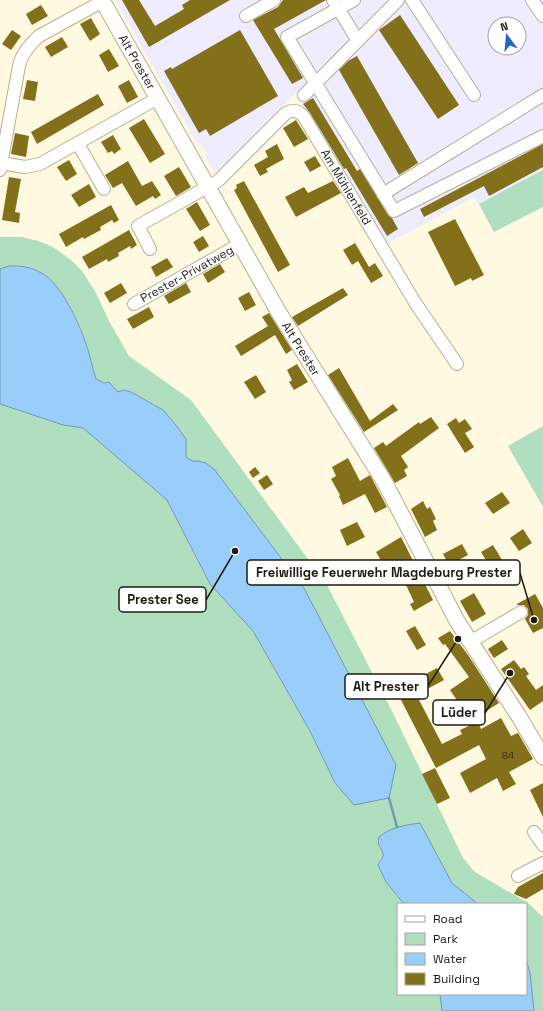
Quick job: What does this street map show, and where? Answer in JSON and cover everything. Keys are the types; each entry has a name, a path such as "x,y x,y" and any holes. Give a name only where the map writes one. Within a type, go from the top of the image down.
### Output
{"main road":[{"name":"Alt Prester","path":"102,0 278,311 385,483 444,597 470,642 518,715 543,757"}],"street":[{"path":"102,0 39,36 21,58 1,167 35,166 45,162 158,98"},
{"path":"246,16 274,0"},
{"path":"354,0 336,4 287,37 394,211 543,136"},
{"path":"304,95 398,0"},
{"path":"412,0 474,95"},
{"path":"532,0 543,16"},
{"path":"336,4 358,41"},
{"path":"383,194 543,95"},
{"name":"Am Mühlenfeld","path":"208,186 218,181 286,113 289,111 296,111 302,114 416,304 457,364"},
{"path":"78,144 104,189"},
{"path":"150,249 138,226 208,186"},
{"name":"Prester-Privatweg","path":"134,304 240,244"},
{"path":"470,642 521,612"},
{"path":"534,832 543,845"},
{"path":"518,876 543,863"}],"shaded area":[{"path":"115,0 543,0 543,207 494,232 474,197 385,245 296,93 220,169 214,171 204,156 207,154 201,144 198,145"}],"green space":[{"path":"543,170 543,207 494,232 479,204"},
{"path":"0,237 22,237 38,241 53,247 71,260 82,271 95,291 109,321 129,356 191,400 327,585 392,711 463,858 475,872 528,903 543,917 543,1011 534,1011 533,1009 530,973 527,962 527,903 477,903 452,883 420,823 379,847 382,850 383,856 379,863 392,890 403,903 397,903 397,995 440,995 442,1011 0,1011 0,404 63,425 83,428 167,500 210,584 253,631 310,731 335,783 396,765 377,731 231,492 211,467 188,459 186,456 186,439 169,417 155,405 131,392 118,392 106,382 99,382 96,379 80,326 67,302 51,281 41,273 22,266 11,266 0,269"},
{"path":"543,426 543,507 508,446"}],"water":[{"path":"9,266 19,266 33,269 42,273 53,282 66,300 77,321 85,341 96,379 104,383 109,382 118,392 124,390 131,392 163,410 186,439 186,456 188,459 206,463 214,469 305,590 396,765 389,798 354,805 335,783 310,731 253,631 210,584 167,500 83,428 63,425 0,404 0,269"},
{"path":"420,823 452,883 477,903 403,903 386,882 378,865 383,854 378,840 379,837 388,831"},
{"path":"527,962 530,973 534,1011 442,1011 440,995 527,995"}],"building":[{"path":"122,0 139,0 155,26 184,9 182,5 190,0 230,0 149,47"},
{"path":"283,0 326,0 274,29 303,78 292,84 253,20 278,7"},
{"path":"41,5 48,16 32,25 26,14"},
{"path":"400,15 459,105 438,119 379,30"},
{"path":"91,18 100,34 90,41 80,24"},
{"path":"12,30 21,36 11,50 2,44"},
{"path":"240,30 278,96 210,136 206,129 199,133 164,71 171,67 172,69"},
{"path":"62,37 68,47 51,57 45,47"},
{"path":"109,49 119,66 108,72 99,55"},
{"path":"357,56 418,163 399,175 339,70 348,61"},
{"path":"27,80 38,82 35,101 23,99"},
{"path":"129,80 138,97 127,103 118,86"},
{"path":"98,94 104,105 37,144 31,132"},
{"path":"313,98 357,171 360,169 398,229 387,236 346,168 344,169 303,104"},
{"path":"144,119 165,154 150,163 129,128"},
{"path":"296,120 308,139 294,147 283,128"},
{"path":"15,133 29,136 26,157 11,154"},
{"path":"113,135 121,149 114,154 112,151 108,153 101,142"},
{"path":"277,144 284,159 266,169 268,172 260,176 254,165 268,157 265,151"},
{"path":"543,144 543,167 489,196 484,186 424,217 420,209"},
{"path":"315,156 321,166 310,172 304,162"},
{"path":"69,160 77,174 66,181 57,167"},
{"path":"128,161 142,186 152,181 161,195 155,199 153,196 136,206 122,183 113,188 105,175"},
{"path":"179,167 191,187 176,196 164,176"},
{"path":"9,177 21,179 15,212 20,213 19,223 2,220"},
{"path":"244,181 290,265 278,272 234,190 237,188 236,185"},
{"path":"333,181 341,193 296,217 285,197 304,187 308,193"},
{"path":"89,184 96,197 79,207 71,195"},
{"path":"197,202 210,225 200,231 186,209"},
{"path":"111,205 119,220 114,223 112,220 100,227 101,230 84,239 83,237 66,247 59,234"},
{"path":"455,219 484,275 472,281 471,278 455,286 428,232"},
{"path":"129,230 137,245 131,249 130,246 118,253 119,256 108,262 107,259 89,269 82,257"},
{"path":"203,236 209,246 199,252 193,242"},
{"path":"355,243 369,267 375,263 383,276 371,283 358,261 352,265 343,250"},
{"path":"167,258 173,267 156,277 151,267"},
{"path":"220,264 225,272 208,283 203,274"},
{"path":"121,283 127,293 110,303 104,293"},
{"path":"186,283 191,292 169,304 164,296"},
{"path":"343,288 348,295 298,326 292,317"},
{"path":"249,292 256,305 245,311 238,298"},
{"path":"149,307 154,317 133,329 127,319"},
{"path":"269,313 292,350 286,354 275,335 241,356 235,346 268,326 262,317"},
{"path":"297,364 308,382 294,390 289,382 292,380 287,370"},
{"path":"339,368 370,421 393,404 398,410 364,432 328,375"},
{"path":"256,375 266,392 255,399 244,382"},
{"path":"431,417 439,428 401,456 408,467 404,470 407,476 395,483 374,448 383,442 386,446 419,422 420,424"},
{"path":"456,418 459,423 465,419 472,429 465,433 474,447 465,453 447,424"},
{"path":"348,458 360,481 370,475 387,507 375,513 365,494 343,505 339,496 340,495 331,479 336,476 332,467"},
{"path":"255,467 260,473 253,478 249,472"},
{"path":"267,475 273,484 264,490 258,481"},
{"path":"502,492 510,503 493,514 485,503"},
{"path":"423,501 427,509 430,507 436,519 433,521 437,530 425,537 411,509"},
{"path":"357,522 365,537 347,546 340,530"},
{"path":"523,529 532,543 519,551 510,538"},
{"path":"401,537 433,600 414,611 410,604 414,602 406,585 386,579 390,576 376,552"},
{"path":"462,544 468,555 449,565 443,554"},
{"path":"493,545 502,560 490,567 481,552"},
{"path":"474,593 486,614 472,622 460,601"},
{"path":"535,594 543,608 543,628 533,633 525,619 528,615 528,609 524,605 517,604"},
{"path":"415,626 426,645 417,650 406,631"},
{"path":"450,631 468,655 499,703 483,713 478,704 465,712 450,690 469,677 445,644 443,645 438,638"},
{"path":"502,640 508,649 494,658 488,649"},
{"path":"514,660 521,669 524,667 529,674 526,676 536,690 543,685 543,701 530,710 501,669"},
{"path":"437,668 444,680 422,692 425,697 419,700 442,744 462,734 460,730 475,723 478,722 481,729 501,718 511,736 518,733 533,759 509,772 516,784 503,791 497,778 470,793 460,773 486,759 479,745 436,768 401,700 404,699 400,693 425,681 422,676"},
{"path":"435,768 450,798 437,804 422,774"},
{"path":"543,783 543,817 530,790"},
{"path":"543,873 543,889 526,899 514,894 518,887"}],"waterway":[{"path":"389,798 397,827"}],"place":[{"name":"Prester See","path":"235,551"},
{"name":"Freiwillige Feuerwehr Magdeburg Prester","path":"534,620"},
{"name":"Alt Prester","path":"458,639"},
{"name":"Lüder","path":"510,673"}]}
